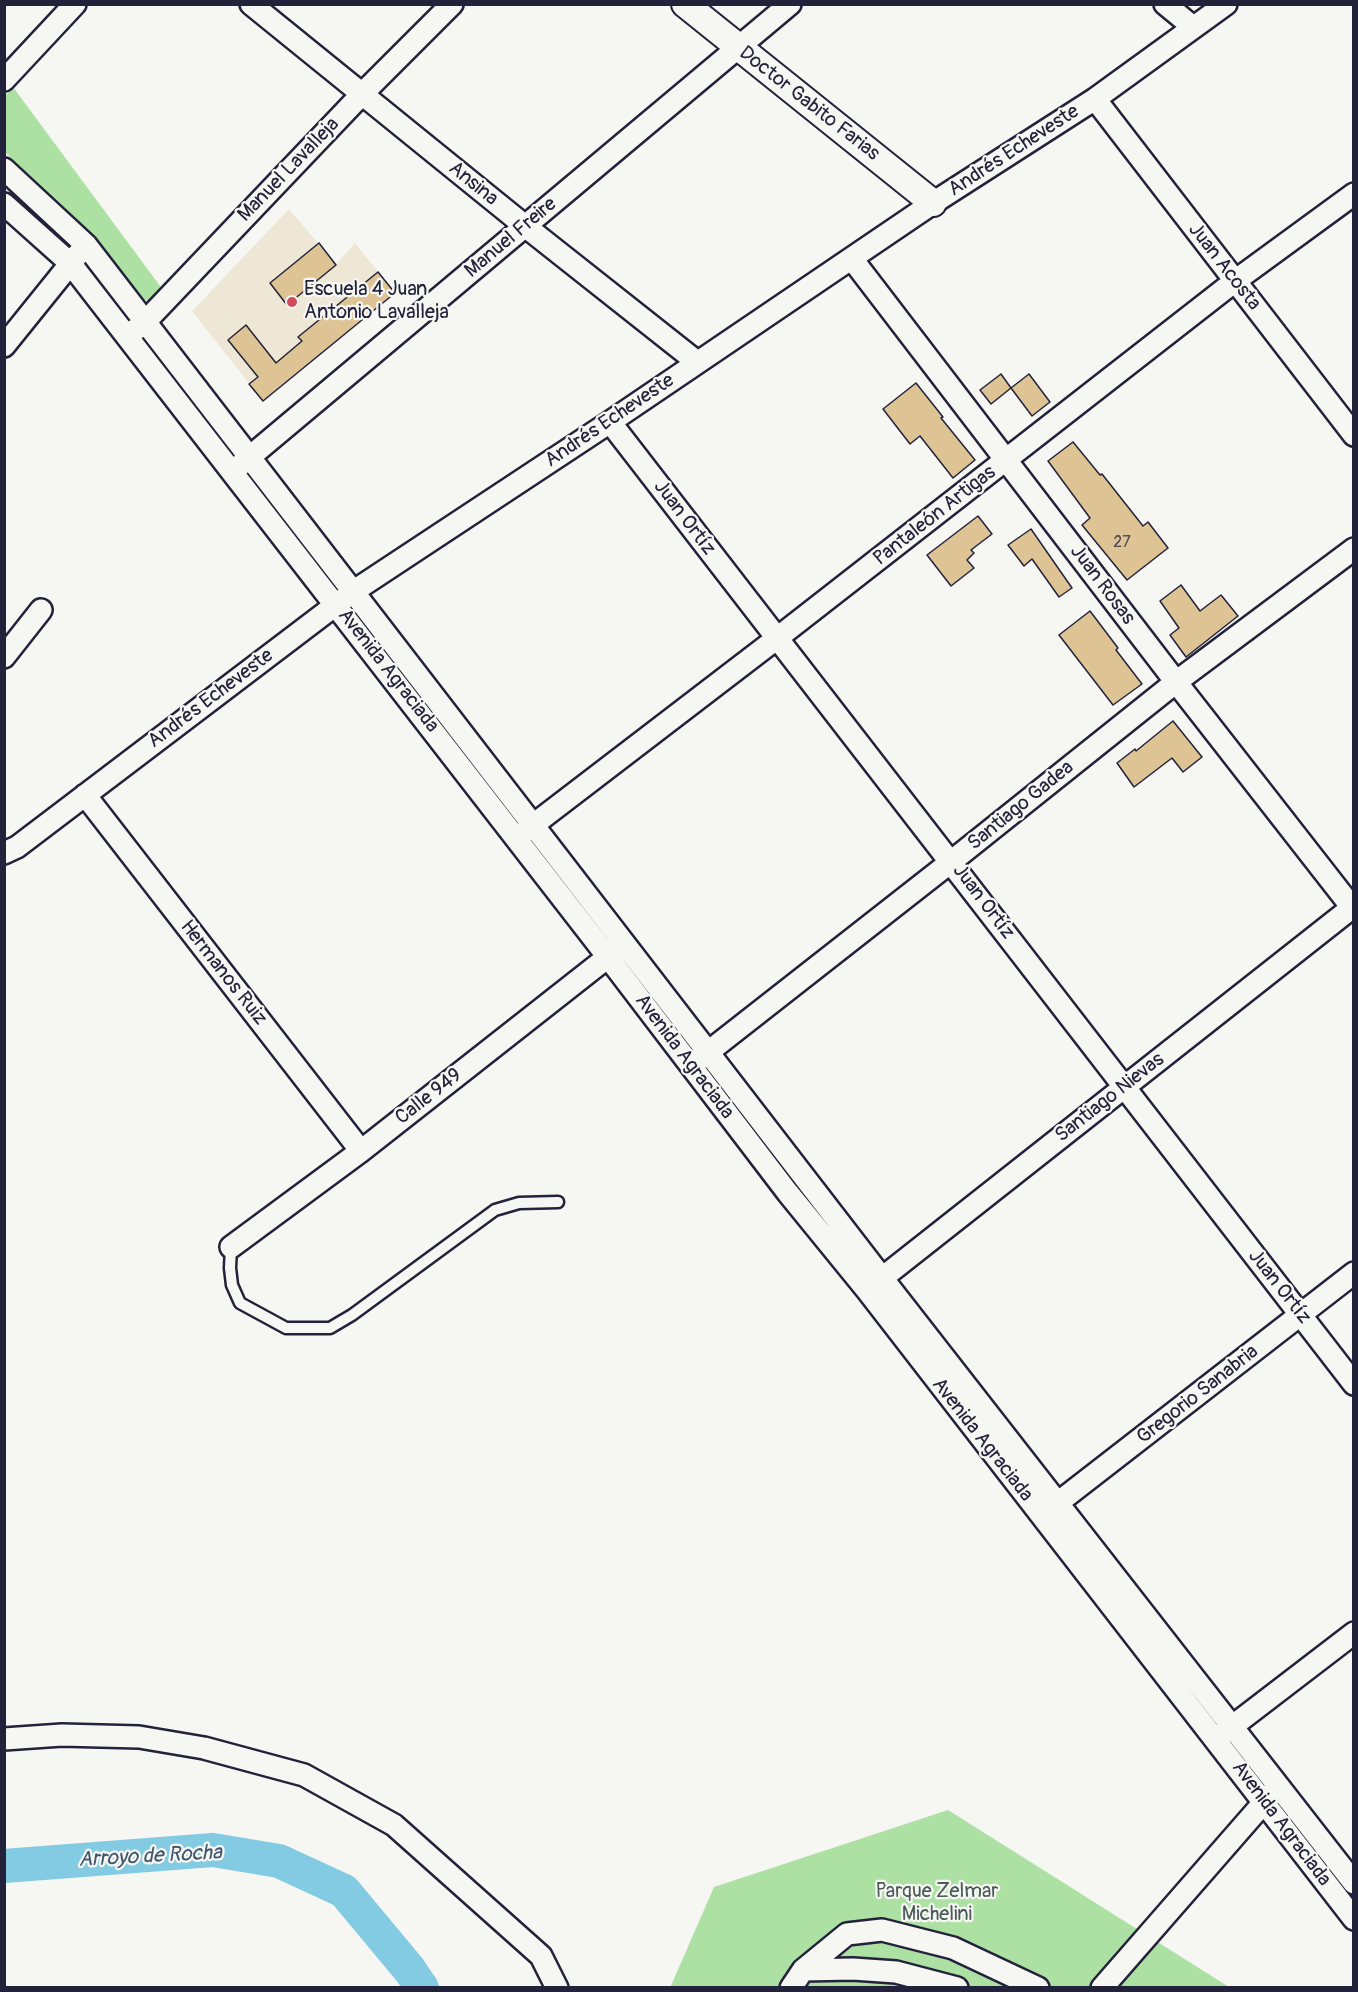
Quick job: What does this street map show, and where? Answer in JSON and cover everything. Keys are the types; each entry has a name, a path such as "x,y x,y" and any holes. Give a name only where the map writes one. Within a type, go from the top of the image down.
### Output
{"street":[{"path":"4,80 75,4"},
{"name":"Ansina","path":"251,4 697,362"},
{"name":"Manuel Lavalleja","path":"127,336 145,322 362,94 452,4"},
{"name":"Doctor Gabito Farias","path":"685,4 933,203"},
{"name":"Manuel Freire","path":"232,472 790,4"},
{"path":"1165,4 1193,27"},
{"name":"Andrés Echeveste","path":"4,853 16,847 354,591 610,422 933,203 1095,99 1226,4"},
{"name":"Juan Acosta","path":"1095,99 1353,435"},
{"name":"Avenida Agraciada","path":"4,169 86,245 708,1052 874,1284 1224,1733 1278,1786 1353,1883"},
{"name":"Pantaleón Artigas","path":"516,838 776,639 1235,281 1353,194"},
{"name":"Avenida Agraciada","path":"4,204 70,263 336,604 690,1066 874,1284"},
{"path":"4,346 86,245"},
{"name":"Juan Rosas","path":"852,259 1176,682 1353,908"},
{"name":"Juan Ortíz","path":"610,422 776,639 952,861 1353,1384"},
{"name":"Santiago Gadea","path":"690,1066 1176,682 1353,549"},
{"path":"4,657 41,610"},
{"name":"Hermanos Ruiz","path":"85,795 361,1151"},
{"name":"Santiago Nievas","path":"874,1284 1353,908"},
{"name":"Calle 949","path":"231,1247 361,1151 625,943"},
{"name":"Gregorio Sanabria","path":"1049,1510 1353,1273"},
{"path":"1224,1733 1353,1633"},
{"name":"Avenida Agraciada","path":"1224,1733 1264,1803 1353,1919"},
{"path":"4,1739 62,1735 139,1737 204,1748 304,1775 394,1825 541,1956 557,1988"},
{"path":"1105,1986 1278,1786"},
{"path":"791,1988 803,1970 847,1934 882,1930 953,1948 1038,1988"},
{"path":"803,1970 853,1969 896,1972 957,1988"}],"lane":[{"path":"231,1247 232,1285 240,1303 286,1328 330,1328 352,1315 495,1210 519,1203 558,1202"}],"shaded area":[{"name":"Escuela 4 Juan Antonio Lavalleja","path":"289,209 336,264 355,243 395,293 263,401 192,311"}],"green space":[{"path":"13,87 163,290 150,301 142,299 98,245 5,152 5,96"},
{"name":"Parque Zelmar Michelini","path":"948,1810 1229,1987 670,1988 714,1887"}],"building":[{"path":"319,243 336,265 287,305 270,283"},
{"path":"378,272 395,293 263,401 249,384 258,377 228,340 246,325 276,363 302,341 298,337"},
{"path":"1001,374 1011,388 991,404 980,390"},
{"path":"1029,374 1050,402 1032,416 1011,388"},
{"path":"916,383 975,460 953,478 920,436 910,444 883,409"},
{"path":"1073,442 1143,526 1148,522 1168,548 1127,580 1082,525 1090,518 1048,461"},
{"path":"978,516 992,534 971,550 974,553 967,560 974,568 951,586 927,555"},
{"path":"1031,529 1072,588 1059,597 1032,559 1024,566 1008,545"},
{"path":"1181,585 1200,611 1221,595 1238,616 1186,657 1170,635 1179,628 1160,601"},
{"path":"1090,611 1142,684 1113,705 1059,635"},
{"path":"1173,721 1202,757 1183,772 1172,758 1134,787 1117,763 1135,749 1136,751"}],"waterway":[{"name":"Arroyo de Rocha","path":"4,1866 213,1850 279,1861 344,1891 422,1988"}],"place":[{"name":"Escuela 4 Juan Antonio Lavalleja","path":"292,302"}]}
